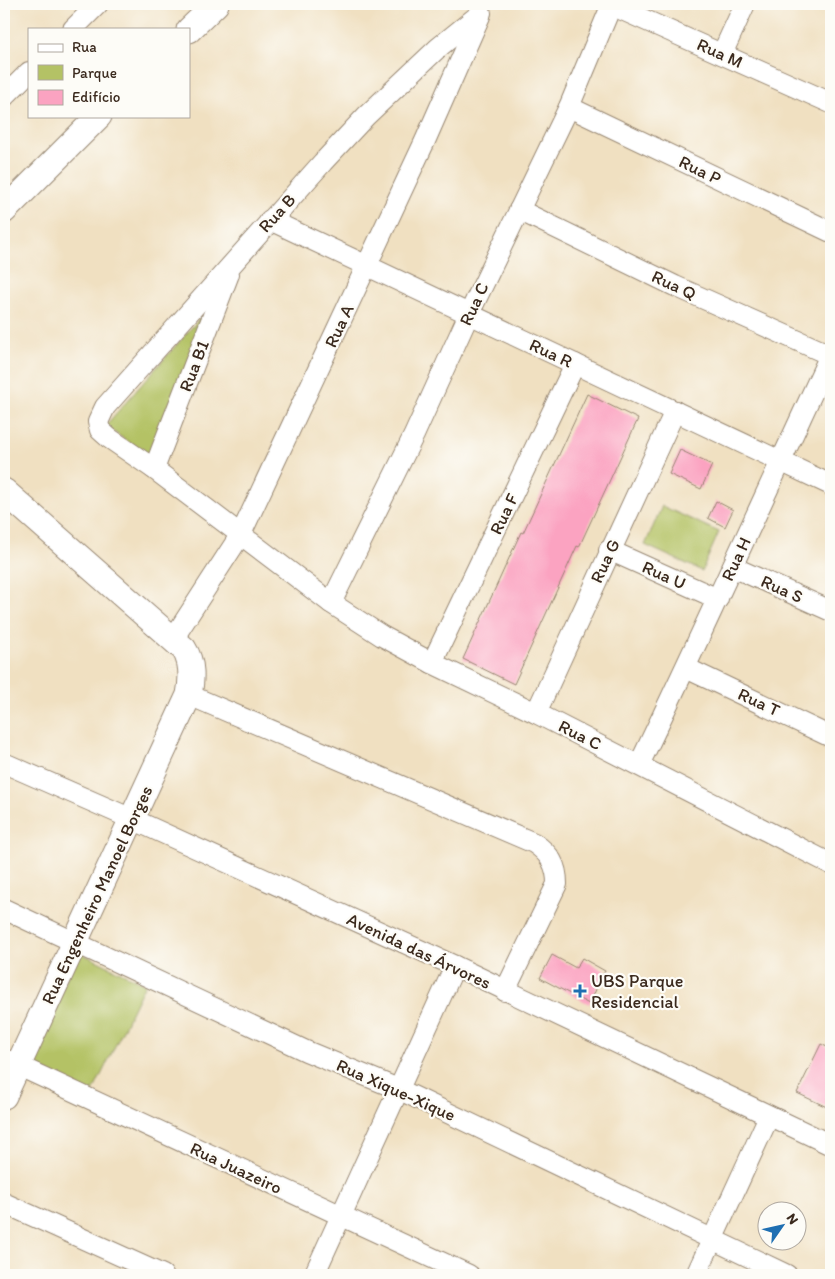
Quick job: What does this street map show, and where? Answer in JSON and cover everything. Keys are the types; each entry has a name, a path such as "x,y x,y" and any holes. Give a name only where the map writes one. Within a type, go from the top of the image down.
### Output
{"street":[{"path":"74,28 98,4"},
{"path":"190,29 216,4"},
{"name":"Rua M","path":"611,4 722,54 829,95"},
{"name":"Rua C","path":"331,603 414,435 469,314 569,107 611,4"},
{"path":"722,54 745,4"},
{"name":"Rua B","path":"102,431 98,422 105,407 270,220 366,116 438,48 484,8"},
{"name":"Rua A","path":"173,639 241,534 367,266 484,8"},
{"path":"4,96 28,73"},
{"name":"Rua P","path":"569,107 831,232"},
{"path":"4,211 97,118"},
{"name":"Rua Q","path":"519,210 675,286 831,354"},
{"name":"Rua R","path":"270,220 831,484"},
{"name":"Rua B1","path":"154,469 233,263"},
{"name":"Rua H","path":"639,765 686,668 780,460 831,354"},
{"name":"Rua F","path":"432,663 575,364"},
{"name":"Rua G","path":"536,713 675,411"},
{"name":"Rua C","path":"102,431 331,603 382,636 831,864"},
{"path":"4,491 173,639 188,655 192,679 189,695 534,843 541,848 553,862 557,872 557,884 505,991"},
{"name":"Rua U","path":"610,550 718,599"},
{"name":"Rua S","path":"733,567 831,611"},
{"name":"Rua T","path":"686,668 831,736"},
{"name":"Rua Engenheiro Manoel Borges","path":"4,1096 11,1063 75,943 189,695"},
{"name":"Avenida das Árvores","path":"4,763 455,966 831,1145"},
{"name":"Rua Xique-Xique","path":"4,909 306,1051 398,1089 787,1275"},
{"path":"314,1275 455,966"},
{"name":"Rua Juazeiro","path":"11,1063 469,1275"},
{"path":"696,1275 769,1116"},
{"path":"4,1203 163,1275"}],"green space":[{"path":"216,300 149,456 105,426"},
{"path":"662,506 719,532 702,571 645,545"},
{"path":"79,952 145,984 92,1094 26,1062"}],"building":[{"path":"587,394 638,419 514,684 463,659"},
{"path":"680,450 712,465 701,489 669,474"},
{"path":"716,501 733,510 725,527 708,518"},
{"name":"UBS Parque Residencial","path":"552,955 576,968 582,958 605,971 589,1004 540,978"},
{"path":"821,1044 831,1049 831,1109 797,1093"}],"place":[{"name":"UBS Parque Residencial","path":"580,991"}]}
